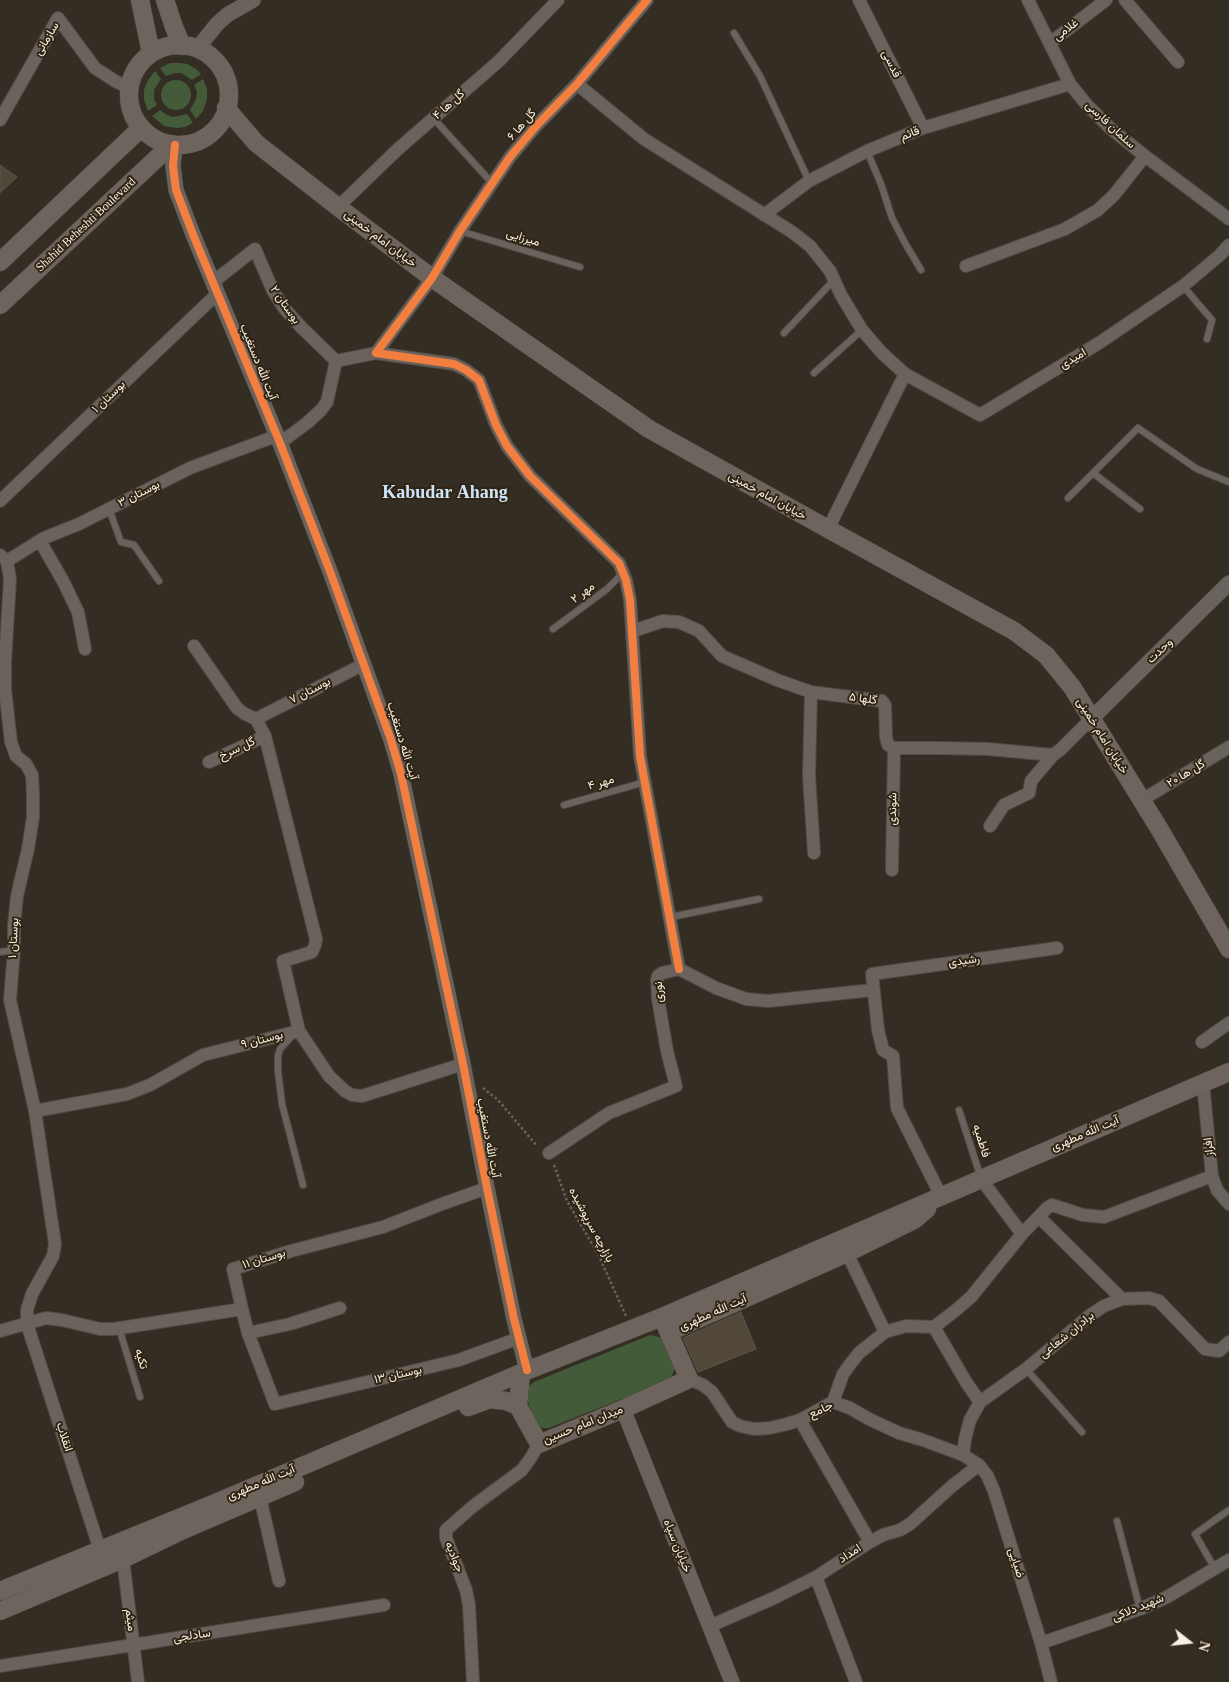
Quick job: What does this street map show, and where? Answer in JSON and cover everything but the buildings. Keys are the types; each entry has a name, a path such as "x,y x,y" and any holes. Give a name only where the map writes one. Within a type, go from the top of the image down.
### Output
{"main road":[{"path":"140,0 151,54"},
{"path":"165,0 174,27 189,47"},
{"path":"169,46 189,47 208,55 222,72 228,93 226,108 220,121 206,136 191,143 173,144 155,139 141,128 132,114 129,101 130,88 133,76 139,65 151,54 169,46"},
{"name":"خیابان امام خمینی","path":"226,108 256,143 338,207 432,278 649,429 1014,631 1046,656 1072,687 1092,718 1226,939"},
{"path":"0,262 141,128"},
{"name":"Shahid Beheshti Boulevard","path":"0,305 173,144"},
{"name":"آیت الله مطهری","path":"665,1325 941,1196 1229,1072"},
{"name":"آیت الله مطهری","path":"665,1325 847,1253 914,1220 941,1196"},
{"path":"518,1406 524,1372 632,1328 665,1325 689,1379"},
{"name":"آیت الله مطهری","path":"0,1591 524,1372"},
{"name":"میدان امام حسین","path":"518,1406 539,1444 689,1379"},
{"name":"آیت الله مطهری","path":"0,1611 480,1402 498,1399 518,1406"}],"street":[{"path":"189,47 228,15 253,0"},
{"name":"گل ها ۴","path":"338,207 398,149 499,61 558,0"},
{"name":"گل ها ۶","path":"376,353 432,278 460,230 510,157 532,130 577,84 647,0"},
{"name":"قدسی","path":"859,0 923,128"},
{"name":"سلمان فارسی","path":"1028,0 1070,84 1097,116 1145,156 1229,220"},
{"name":"غلامی","path":"1050,43 1106,0"},
{"path":"1125,0 1178,62"},
{"name":"سازمانی","path":"0,120 58,18 95,68 114,81 130,88"},
{"path":"577,84 644,139 792,232 810,246 821,259 862,330 882,353 905,374 828,529"},
{"name":"قائم","path":"764,215 809,181 867,151 923,128 1070,84"},
{"name":"آیت الله دستغیب","path":"173,144 176,190 331,574 391,740 401,774 464,1068 486,1188 519,1338 524,1372"},
{"path":"966,266 1065,228 1098,210 1114,195 1145,156"},
{"name":"امیدی","path":"905,374 980,415 1099,343 1183,286 1229,246"},
{"name":"بوستان ۲","path":"216,287 256,249 270,285 284,308 336,361"},
{"name":"بوستان ۱","path":"0,501 216,287"},
{"path":"336,361 376,353 454,364 466,370 479,380 496,425 507,446 530,476 619,563 630,600 640,756 679,969"},
{"name":"بوستان ۳","path":"3,558 71,528 190,468 278,439 307,424 327,402 336,361"},
{"path":"40,541 78,612 85,649"},
{"name":"بوستان ۱","path":"3,558 10,579 5,689 11,742 16,756 26,764 32,775 33,795 33,818 15,915 10,1000 35,1111 48,1190 55,1250 32,1294 27,1310 27,1324"},
{"name":"وحدت","path":"1092,718 1229,583"},
{"name":"گلها ۵","path":"632,627 636,630 663,621 679,622 699,631 722,656 777,680 811,692 882,701 885,705 888,745 894,748"},
{"path":"194,646 237,708 245,714 256,718 264,736 316,939 312,952 283,961 299,1031"},
{"name":"بوستان ۷","path":"256,718 364,664"},
{"path":"811,692 808,776 814,853"},
{"path":"990,826 1004,805 1030,793 1031,782 1053,755 1092,718"},
{"name":"گل سرخ","path":"209,762 264,736"},
{"name":"گل ها ۲۰","path":"1142,800 1229,747"},
{"path":"894,748 988,749 1053,755"},
{"name":"شوندی","path":"892,870 894,748"},
{"name":"رشیدی","path":"874,990 872,974 1057,948"},
{"name":"نوری","path":"549,1153 609,1113 676,1086 667,1051 658,999 657,980 658,976 662,973 679,969 716,988 746,999 768,1001 874,990"},
{"path":"874,990 878,1030 883,1050 893,1056 897,1108 941,1196"},
{"path":"1202,1042 1229,1023"},
{"name":"بوستان ۹","path":"35,1111 127,1094 150,1085 203,1056 299,1031 329,1076 352,1095 362,1096 464,1068"},
{"name":"افراز","path":"1203,1083 1212,1176 1217,1190 1229,1204"},
{"path":"833,1402 843,1374 867,1346 885,1332 906,1326 934,1327 970,1297 1022,1234 1052,1205 1083,1215 1104,1217 1212,1176"},
{"path":"981,1179 1022,1234"},
{"name":"بوستان ۱۱","path":"242,1309 233,1269 291,1251 383,1227 486,1188"},
{"path":"1039,1217 1122,1299"},
{"path":"847,1253 885,1332"},
{"name":"برادران شعاعی","path":"980,1402 1026,1368 1089,1316 1104,1306 1122,1299 1149,1298 1159,1301 1205,1349 1219,1351 1229,1342"},
{"path":"0,1330 51,1318 100,1329 119,1328 242,1309 248,1333 290,1324 340,1308"},
{"name":"انقلاب","path":"27,1324 100,1550"},
{"path":"934,1327 980,1402 970,1420 964,1439 963,1455"},
{"name":"بوستان ۱۳","path":"248,1333 274,1404 459,1360 519,1338"},
{"name":"جامع","path":"689,1379 703,1385 712,1392 732,1422 740,1426 754,1429 770,1428 800,1420 833,1402 850,1408 899,1434 923,1440 963,1455"},
{"name":"خیابان سپاه","path":"622,1409 732,1682"},
{"path":"800,1420 870,1542"},
{"name":"جوادیه","path":"473,1682 469,1605 466,1590 446,1538 446,1530 472,1507 522,1470 539,1444"},
{"name":"ضیایی","path":"963,1455 979,1465 987,1475 994,1491 1041,1643 1051,1682"},
{"name":"امداد","path":"710,1626 816,1577 870,1542 900,1530 910,1524 952,1486 979,1465"},
{"path":"260,1497 279,1581"},
{"name":"میثم","path":"122,1559 138,1682"},
{"name":"شهید دلاکی","path":"1041,1643 1140,1609 1167,1597 1229,1560"},
{"path":"816,1577 856,1682"},
{"name":"سادلجی","path":"0,1666 384,1605"}],"lane":[{"path":"734,32 760,76 809,181"},
{"path":"434,119 492,183"},
{"path":"867,151 881,184 892,218 922,270"},
{"name":"میرزایی","path":"460,230 580,267"},
{"path":"784,332 834,280"},
{"path":"1183,286 1212,320 1207,340"},
{"path":"814,373 862,330"},
{"path":"1068,498 1138,428 1196,469 1229,482"},
{"path":"1093,473 1140,509"},
{"path":"109,509 122,542 134,545 158,580"},
{"name":"مهر ۲","path":"553,629 607,589 623,573"},
{"name":"مهر ۴","path":"564,805 645,782"},
{"path":"671,918 759,899"},
{"path":"0,952 14,950"},
{"path":"299,1031 280,1049 278,1071 282,1104 303,1185"},
{"name":"فاطمیه","path":"959,1110 981,1179"},
{"name":"تکیه","path":"119,1328 140,1397"},
{"path":"1026,1368 1082,1432"},
{"path":"1215,1569 1195,1534 1229,1510"},
{"path":"1117,1520 1140,1609"}],"path":[{"path":"464,1068 498,1100 540,1150 549,1153"}],"green space":[{"path":"170,63 187,64 201,74 192,80 181,73 166,76 160,68"},
{"path":"155,71 161,79 154,90 154,99 157,105 148,111 144,100 144,90 148,80"},
{"path":"203,79 207,89 207,99 203,111 196,119 190,110 196,99 197,92 194,85"},
{"path":"176,80 182,81 190,89 190,101 182,109 176,110 170,109 162,101 161,95 162,89 170,81"},
{"path":"160,110 173,117 187,114 193,123 177,128 164,126 152,116"},
{"path":"650,1335 660,1337 664,1342 675,1368 671,1378 549,1428 542,1428 536,1423 526,1397 529,1386 534,1382"}],"cycle path":[{"path":"647,0 577,84 537,125 510,157 460,231 432,278 376,353 454,364 479,380 496,425 507,446 530,476 619,563 626,580 630,600 640,756 679,969"},
{"path":"175,145 173,166 176,190 280,443 331,574 391,740 401,774 463,1064 514,1319 527,1370"}],"district":[{"name":"Kabudar Ahang","path":"445,493"}]}
